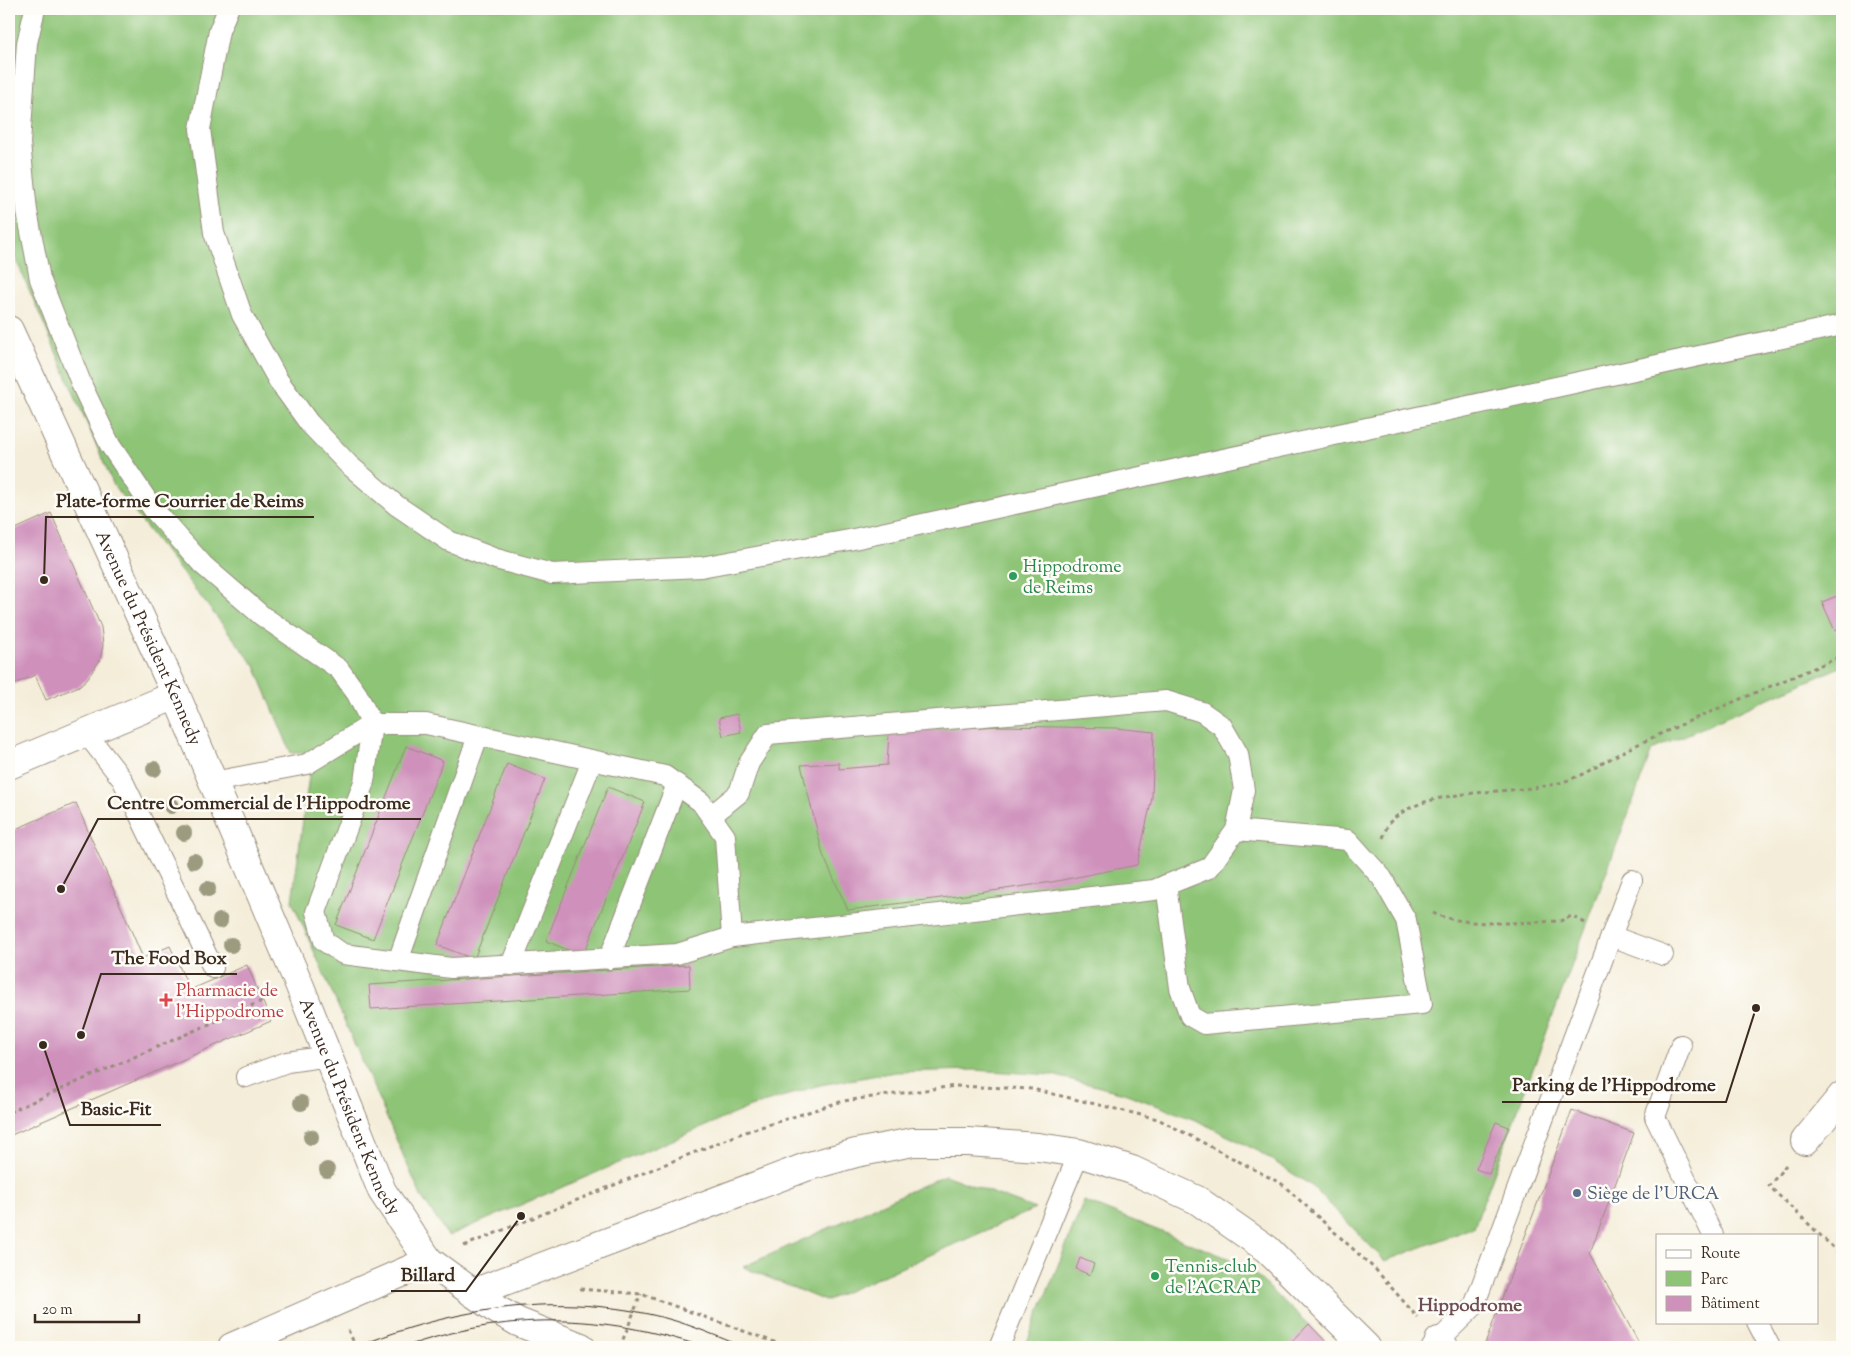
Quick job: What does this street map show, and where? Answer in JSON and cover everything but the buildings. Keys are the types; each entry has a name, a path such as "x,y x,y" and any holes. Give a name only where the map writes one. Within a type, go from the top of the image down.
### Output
{"street":[{"name":"Avenue du Président Kennedy","path":"9,330 176,695 299,984 382,1190 429,1261 518,1322 581,1347"},
{"path":"9,765 176,695"},
{"path":"1805,1141 1842,1096"},
{"path":"474,1293 806,1167 856,1153 913,1142 968,1142 1038,1147 1079,1153 1132,1170 1197,1200 1267,1249 1366,1347"},
{"path":"232,1347 429,1261"}],"lane":[{"path":"35,9 27,43 20,143 27,211 40,279 83,388 106,437 153,509 203,565 261,614 339,669 357,694 372,724 364,782 316,912 324,941 343,954 451,968 677,954 732,937 1154,890 1209,868 1236,830 1244,790 1238,754 1222,726 1202,712 1166,701 768,734 749,763 739,793 711,816"},
{"path":"228,9 219,31 200,129 214,233 242,315 278,380 309,423 348,464 396,505 449,541 496,560 552,574 701,567 848,540 1842,325"},
{"path":"213,782 306,764 372,724 426,724 666,776 701,802 725,836 732,937"},
{"path":"86,733 122,779 213,968"},
{"path":"398,961 478,736"},
{"path":"512,965 592,760"},
{"path":"610,959 677,784"},
{"path":"1166,885 1180,988 1190,1016 1204,1024 1422,1004 1406,920 1382,878 1348,840 1236,830"},
{"path":"1439,1345 1474,1306 1632,880"},
{"path":"1611,936 1663,955"},
{"path":"1681,1045 1655,1117 1713,1234"},
{"path":"246,1077 288,1062 328,1056"},
{"path":"999,1347 1079,1153"},
{"path":"1758,1324 1770,1347"}],"path":[{"path":"1384,847 1382,840 1390,821 1407,810 1434,799 1451,796 1525,790 1560,783 1590,771 1629,749 1842,656"},
{"path":"1430,912 1446,919 1475,922 1560,921 1572,916 1611,936"},
{"path":"9,1112 299,984"},
{"path":"1805,1141 1769,1186 1842,1256"},
{"path":"578,1288 641,1294 788,1347"},
{"path":"620,1347 641,1294"}],"green space":[{"name":"Hippodrome de Reims","path":"9,9 1842,9 1842,666 1652,750 1474,1227 1385,1261 1312,1186 1258,1151 1198,1121 1124,1093 1052,1075 974,1070 895,1072 820,1085 750,1107 448,1236 421,1196 292,901 309,776 303,753 291,753 255,666 114,486 9,243"},
{"path":"945,1175 1035,1209 825,1301 743,1267"},
{"name":"Tennis-club de l'ACRAP","path":"1084,1201 1245,1265 1332,1347 1025,1347"}],"tram line":[{"path":"356,1347 393,1333 470,1313 509,1307 548,1305 626,1310 665,1318 744,1347"},
{"path":"404,1347 442,1335 480,1327 517,1322 554,1321 628,1328 704,1347"}],"place":[{"name":"Hippodrome de Reims","path":"1013,576"},
{"name":"Plate-forme Courrier de Reims","path":"44,580"},
{"name":"Centre Commercial de l'Hippodrome","path":"61,889"},
{"name":"Pharmacie de l’Hippodrome","path":"166,1000"},
{"name":"Parking de l'Hippodrome","path":"1756,1008"},
{"name":"The Food Box","path":"81,1035"},
{"name":"Basic-Fit","path":"43,1045"},
{"name":"Siège de l'URCA","path":"1577,1193"},
{"name":"Billard","path":"521,1216"},
{"name":"Tennis-club de l'ACRAP","path":"1155,1276"}],"district":[{"name":"Hippodrome","path":"1470,1304"}]}
